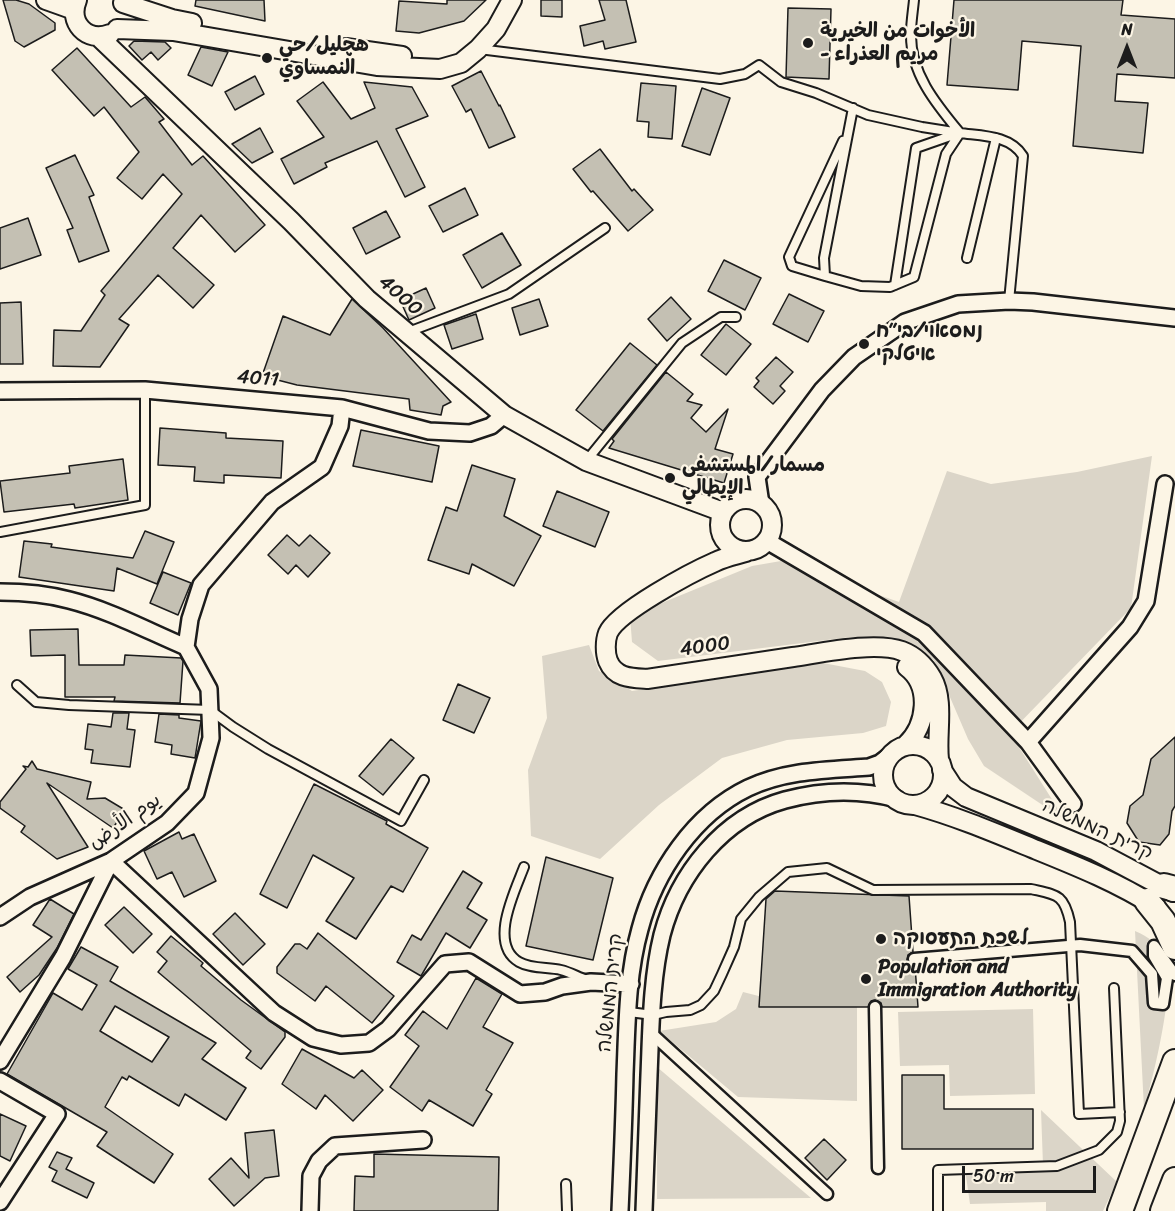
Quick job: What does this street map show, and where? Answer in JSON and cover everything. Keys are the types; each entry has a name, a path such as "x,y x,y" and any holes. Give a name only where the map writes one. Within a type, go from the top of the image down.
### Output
{"highway":[{"path":"1165,892 1163,921 1175,947"},
{"path":"1120,1211 1175,1062"},
{"path":"1163,1211 1175,1180"}],"street":[{"path":"46,0 75,5"},
{"path":"99,37 106,36 117,29 124,17 122,2 172,19 381,54 436,58 455,54 470,43 501,0"},
{"path":"117,29 173,31 377,66 440,69 461,63 478,49 496,29 512,0"},
{"name":"4000","path":"75,5 76,22 81,30 99,37 291,221 367,299 504,415 586,461 723,512 719,524 722,538 712,558 701,570"},
{"path":"1073,804 1028,742 924,633 767,541 772,525 770,516 761,504 757,477 822,390 854,357 905,322 958,304 1009,301 1175,318"},
{"name":"4011","path":"0,391 145,390 342,408 429,431 470,433 491,426 504,415"},
{"path":"0,592 46,595 70,600 98,609 186,647 190,619 201,585 272,502 322,467 340,426 342,408"},
{"path":"1028,742 1130,627 1146,601 1165,484"},
{"path":"723,512 737,501 752,500 761,504"},
{"path":"722,538 728,545 746,552"},
{"name":"4000","path":"767,541 761,547 716,562 627,611 608,634 607,658 611,667 619,674 631,678 647,679 849,649 884,647 900,650 913,656 933,679 937,691 939,720 937,733 941,764"},
{"name":"يوم الأرض","path":"0,916 30,897 111,861 167,823 196,793 211,738 209,689 186,647"},
{"name":"4000","path":"849,649 886,654 913,671 921,683 925,696 923,713 913,738 906,746"},
{"path":"939,720 948,753 956,770 974,793 994,808"},
{"name":"קרית הממשלה","path":"620,1211 629,1012 639,929 653,892 671,858 688,834 726,801 749,788 798,772 869,767 880,763 897,749 916,745 929,749 941,764 953,787 966,797 1096,851 1165,892 1175,919"},
{"path":"889,756 885,764 884,783 888,792 897,799"},
{"path":"915,805 926,802 939,791 943,782 941,764"},
{"name":"קרית הממשלה","path":"644,1211 651,1033 658,958 669,915 691,871 707,850 739,820 759,809 802,796 875,793 968,822 1120,886 1165,892"},
{"path":"0,1061 63,957 111,861 274,1013 314,1038 341,1045 369,1043 388,1029 446,964 469,962 520,994 545,992 562,986 591,982 631,984"},
{"path":"914,959 1080,945 1132,951 1152,974 1154,1003 1163,1004 1167,978 1154,956 1154,946 1175,975"},
{"path":"874,1006 878,1168"},
{"path":"651,1033 827,1194"},
{"path":"0,1081 57,1114 0,1202"},
{"path":"310,1211 311,1176 319,1161 334,1146 423,1140"}],"lane":[{"path":"914,0 911,35 916,68 934,102 960,133"},
{"path":"478,49 720,79 745,74 759,65 781,82 816,93 868,115 922,127 996,138 1017,146 1023,156 1009,301"},
{"path":"825,276 824,258 853,108"},
{"path":"849,129 789,257 792,266 825,276 861,285 890,287 914,278 946,154 960,133"},
{"path":"895,285 916,148 960,133"},
{"path":"967,258 996,138"},
{"path":"407,332 509,294 605,228"},
{"path":"586,461 682,344 721,317 736,317"},
{"path":"0,532 145,505 145,390"},
{"path":"17,686 36,702 210,710 268,749 401,821 424,780"},
{"path":"524,867 504,921 508,951 519,962 560,970 591,982"},
{"path":"629,1012 653,1015 690,1010 701,1005 717,985 734,947 741,919 759,897 788,872 827,868 873,890 1031,889 1054,894 1066,904 1070,921 1079,1114 1120,1112"},
{"path":"939,1211 938,1170 1057,1166 1099,1150 1117,1132 1120,1112 1114,988"},
{"path":"566,1184 567,1211"}],"shaded area":[{"path":"1152,456 1131,608 1010,733 1065,820 984,766 968,739 934,660 902,640 851,637 658,661 632,642 630,616 752,566 781,561 899,602 947,471 991,484 1077,472"},
{"path":"589,645 599,671 632,691 823,663 865,671 882,682 891,702 886,726 863,733 787,740 722,758 659,805 600,859 531,836 528,770 547,718 542,656"},
{"path":"1135,931 1149,938 1160,948 1166,957 1168,971 1166,1010 1144,1109"},
{"path":"743,992 790,1004 857,1004 857,1101 738,1097 659,1031 716,1022 736,1009"},
{"path":"1033,1009 1035,1094 950,1096 949,1065 900,1066 898,1012"},
{"path":"657,1067 811,1198 657,1199"},
{"path":"1041,1110 1117,1182 1103,1211 1046,1211 1046,1202 970,1204 965,1169 1043,1165"}],"building":[{"path":"3,0 16,0 29,4 55,23 55,30 24,47 15,41"},
{"path":"196,0 264,0 265,21 195,6"},
{"path":"447,0 486,0 464,21 419,33 396,31 399,1 447,4"},
{"path":"541,0 562,0 562,17 541,16"},
{"path":"599,0 626,0 636,42 605,49 603,41 584,46 580,26 605,20"},
{"path":"954,0 1123,0 1121,15 1175,19 1175,78 1117,74 1115,101 1148,103 1143,153 1073,146 1081,46 1022,41 1018,90 947,85"},
{"name":"الأخوات من الخيرية - مريم العذراء","path":"788,8 831,9 829,79 786,77"},
{"path":"134,41 165,42 171,48 158,60 151,52 142,60 129,46"},
{"path":"201,47 228,52 212,86 188,75"},
{"path":"77,48 131,107 145,97 164,119 159,122 192,165 203,156 265,225 235,252 201,215 173,248 214,285 193,308 158,275 119,319 129,325 100,367 53,366 54,330 81,331 105,295 101,291 182,194 163,174 142,199 117,178 139,152 104,107 94,116 52,70"},
{"path":"481,71 515,137 489,148 471,109 466,112 452,86"},
{"path":"255,76 264,94 235,110 225,92"},
{"path":"323,82 351,119 375,108 364,82 412,87 428,116 396,129 425,187 405,197 377,141 325,163 327,167 294,184 281,159 324,137 297,101"},
{"path":"641,83 676,86 672,139 648,137 649,122 637,121"},
{"path":"702,88 730,98 710,155 682,146"},
{"path":"260,128 273,152 252,163 232,144"},
{"path":"600,149 632,191 634,189 653,210 628,231 573,169"},
{"path":"75,155 94,195 89,197 109,251 79,262 67,230 73,228 46,168"},
{"path":"465,188 478,215 443,232 429,206"},
{"path":"386,211 400,237 366,254 353,228"},
{"path":"28,218 41,255 0,269 0,228"},
{"path":"502,233 521,265 482,288 463,255"},
{"path":"724,260 761,278 745,310 708,291"},
{"path":"426,288 435,308 409,320 400,300"},
{"path":"789,294 824,311 808,342 773,324"},
{"path":"671,297 691,319 667,341 648,319"},
{"path":"352,299 383,328 451,402 443,406 441,415 410,410 409,399 297,385 262,376 283,316 330,335"},
{"path":"539,299 548,326 520,335 512,308"},
{"path":"21,302 23,364 0,364 0,303"},
{"path":"476,314 483,339 452,349 444,325"},
{"path":"726,324 751,344 726,375 701,355"},
{"path":"630,343 657,365 603,431 576,410"},
{"path":"776,357 793,372 780,386 785,391 773,404 754,387 759,381 756,378"},
{"path":"666,372 693,394 687,401 702,405 691,418 706,432 728,409 715,449 733,454 724,483 609,448 614,441 612,439"},
{"path":"160,428 226,433 226,438 283,441 281,478 224,475 224,483 194,481 195,467 158,465"},
{"path":"361,430 439,446 432,482 353,466"},
{"path":"123,459 128,500 75,508 74,504 4,512 0,481 70,473 69,466"},
{"path":"472,465 515,479 504,516 541,536 514,586 472,564 469,574 428,560 446,507 457,511"},
{"path":"557,491 609,512 595,547 543,526"},
{"path":"145,531 174,542 157,584 117,568 114,591 19,577 24,541 133,558"},
{"path":"287,535 299,546 310,535 330,553 308,577 296,565 288,574 268,555"},
{"path":"163,572 191,583 178,615 150,603"},
{"path":"78,629 79,665 124,665 125,655 181,658 183,661 180,703 114,701 115,697 65,697 65,655 31,656 30,630"},
{"path":"458,684 490,698 474,733 443,720"},
{"path":"113,713 129,713 127,729 135,730 130,767 91,763 93,750 85,749 88,724 111,727"},
{"path":"159,714 179,715 179,718 201,721 195,758 171,754 172,745 155,742"},
{"path":"1175,737 1175,806 1172,811 1169,834 1160,845 1139,842 1127,823 1130,806 1143,795 1151,759"},
{"path":"391,739 414,758 383,795 359,776"},
{"path":"32,761 37,769 91,782 87,799 105,798 125,810 113,828 47,783 88,847 57,859 21,832 25,826 0,808 0,802 26,769 23,766 28,767"},
{"path":"314,784 387,821 386,824 428,848 403,892 391,886 356,939 326,921 354,878 313,855 287,908 260,894"},
{"path":"179,832 182,839 194,834 216,881 184,897 172,872 157,879 144,851"},
{"path":"546,857 613,878 593,960 526,946"},
{"path":"463,871 482,883 467,908 487,920 470,948 446,933 421,976 397,962 412,935 421,940"},
{"path":"775,891 909,896 913,952 908,955 907,960 910,965 915,966 918,1007 882,1007 881,1003 875,1000 871,1001 868,1007 759,1007 766,899"},
{"path":"50,899 74,914 57,948 39,975 20,992 7,977 52,937 33,925"},
{"path":"124,907 152,934 133,953 105,925"},
{"path":"235,913 265,944 243,965 213,934"},
{"path":"318,933 394,996 372,1023 326,986 315,1001 277,973 277,967 295,944 300,944 307,949"},
{"path":"171,936 203,963 201,966 241,1000 285,1032 285,1037 261,1069 246,1058 251,1051 158,972 167,961 157,952"},
{"path":"81,947 118,967 110,981 216,1043 202,1059 246,1088 226,1120 185,1094 179,1106 129,1076 127,1080 122,1077 105,1107 173,1154 154,1183 97,1146 107,1132 7,1074 53,993 82,1010 97,985 68,969","holes":["115,1006 169,1037 152,1062 100,1031"]},
{"path":"476,978 502,994 483,1027 513,1043 486,1090 492,1094 473,1126 429,1100 422,1111 390,1087 419,1046 405,1035 423,1011 447,1029"},
{"path":"302,1049 354,1078 362,1070 383,1090 353,1121 325,1095 316,1109 282,1084"},
{"path":"902,1075 944,1075 944,1109 1033,1109 1033,1149 902,1149"},
{"path":"0,1114 26,1126 10,1161 0,1156"},
{"path":"274,1130 279,1176 265,1178 234,1206 209,1179 231,1158 249,1178 245,1133"},
{"path":"824,1139 846,1160 827,1180 805,1158"},
{"path":"57,1152 72,1158 66,1169 94,1183 87,1198 52,1181 57,1171 49,1167"},
{"path":"374,1154 499,1157 498,1211 354,1211 355,1176 374,1177"}],"place":[{"name":"الأخوات من الخيرية - مريم العذراء","path":"808,43"},
{"name":"هچليل/حي النمساوي","path":"267,58"},
{"name":"נמסאוי/בי״ח איטלקי","path":"864,344"},
{"name":"مسمار/المستشفى الإيطالي","path":"670,478"},
{"name":"לשכת התעסוקה","path":"881,939"},
{"name":"Population and Immigration Authority","path":"866,979"}]}
